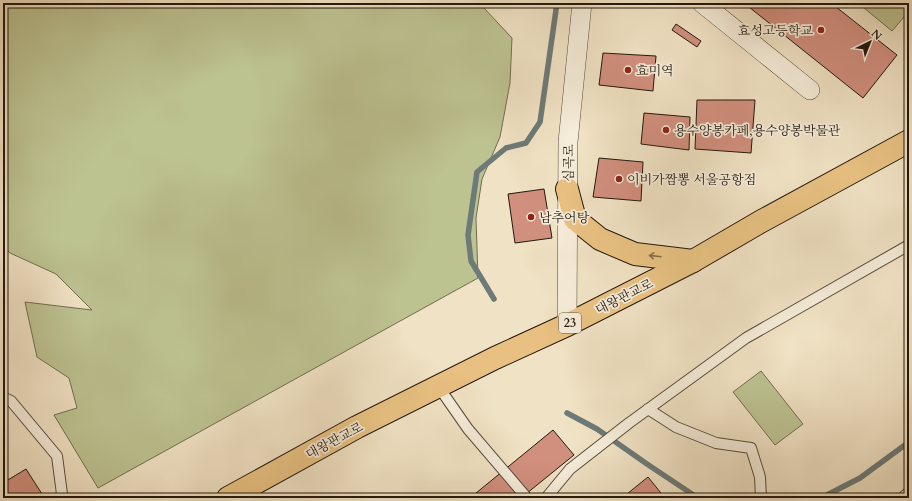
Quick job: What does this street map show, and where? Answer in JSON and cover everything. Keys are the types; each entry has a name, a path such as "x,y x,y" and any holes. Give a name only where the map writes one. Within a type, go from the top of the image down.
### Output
{"main road":[{"name":"대왕판교로","path":"228,498 357,427 693,261 760,222 909,141"},
{"path":"568,189 574,219 600,239 635,254 693,261"}],"street":[{"name":"심곡로","path":"566,325 568,142 582,3"},
{"path":"702,3 810,90"}],"lane":[{"path":"546,498 570,469 629,423 746,338 909,245"},
{"path":"438,386 468,429 527,498"},
{"path":"3,397 11,401 57,456 62,494 59,498"},
{"path":"648,409 676,428 716,443 751,448 760,477 761,498"},
{"path":"902,498 909,492"}],"green space":[{"path":"3,3 482,3 483,7 512,38 510,83 500,137 482,179 476,218 478,278 98,488 54,415 77,408 69,378 37,357 25,302 92,310 56,274 10,253 3,246"},
{"path":"858,3 909,3 909,11 892,31"},
{"path":"761,371 803,424 775,445 733,392"}],"building":[{"name":"효성고등학교","path":"744,3 831,3 897,55 863,98"},
{"path":"676,24 701,41 697,47 672,30"},
{"name":"효미역","path":"603,53 656,56 653,91 599,85"},
{"path":"697,100 755,100 751,153 695,149"},
{"name":"용수양봉카페,용수양봉박물관","path":"644,113 690,117 689,150 641,144"},
{"name":"이비가짬뽕 서울공항점","path":"599,158 643,162 641,201 593,197"},
{"path":"544,189 552,238 515,243 508,194"},
{"path":"553,430 574,455 521,498 470,498"},
{"path":"26,469 42,494 36,498 3,498 3,483"},
{"path":"648,477 665,498 622,498"}],"waterway":[{"path":"494,299 471,261 468,235 477,172 506,148 526,143 540,122 557,3"},
{"path":"567,413 597,429 695,496 703,498"},
{"path":"821,498 860,478 909,442"}],"place":[{"name":"효성고등학교","path":"821,30"},
{"name":"효미역","path":"628,70"},
{"name":"용수양봉카페,용수양봉박물관","path":"666,130"},
{"name":"이비가짬뽕 서울공항점","path":"619,179"},
{"name":"남추어탕","path":"531,217"}]}
